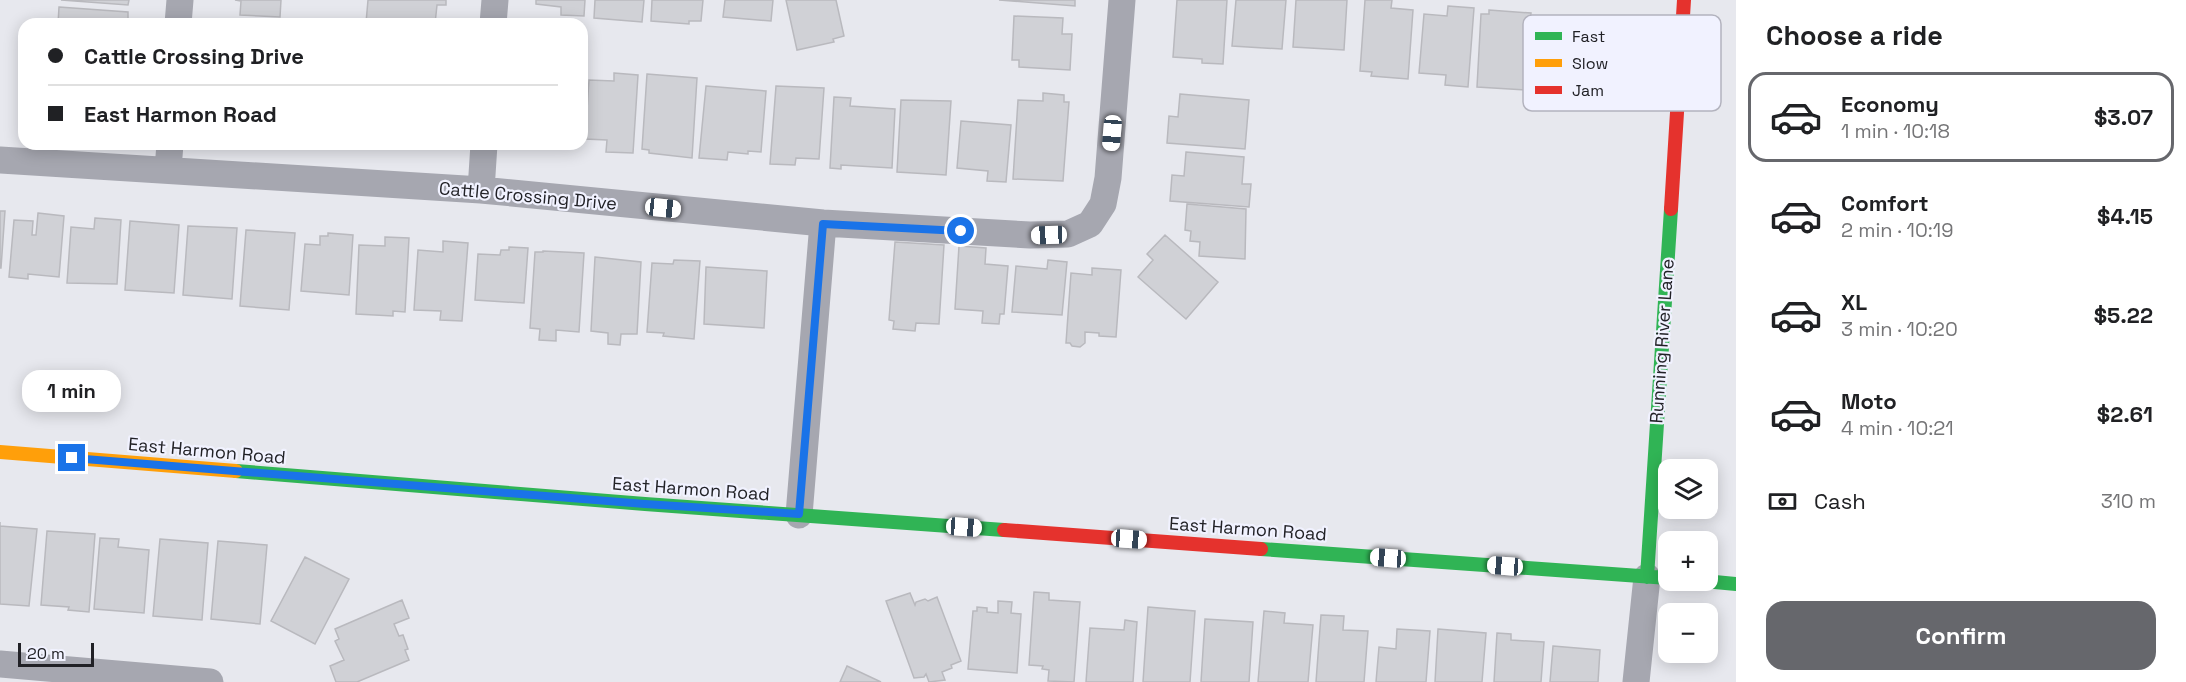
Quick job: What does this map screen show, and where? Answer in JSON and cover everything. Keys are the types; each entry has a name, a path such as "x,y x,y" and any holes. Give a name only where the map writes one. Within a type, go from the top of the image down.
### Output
{"main road":[{"name":"Running River Lane","path":"1683,15 1684,0"},
{"name":"Running River Lane","path":"1657,578 1679,111"},
{"name":"East Harmon Road","path":"0,452 645,504 1657,578"},
{"path":"1718,582 1736,584"}],"street":[{"path":"178,18 180,0"},
{"path":"494,18 495,0"},
{"name":"Cattle Crossing Drive","path":"0,160 169,157 823,224 1030,235 1068,234 1090,224 1103,204 1108,178 1122,0"},
{"path":"481,190 484,150"},
{"path":"799,514 823,224"},
{"name":"Running River Lane","path":"1636,682 1657,578"},
{"path":"0,664 210,682"}],"building":[{"path":"61,0 129,0 128,5"},
{"path":"235,0 281,0 280,17 240,15 241,1"},
{"path":"368,0 446,0 446,5 437,5 436,18 366,18"},
{"path":"536,0 585,0 584,16 561,15 561,7 536,4"},
{"path":"595,0 644,0 642,22 594,18"},
{"path":"652,0 703,0 701,21 689,21 689,24 651,21"},
{"path":"725,0 773,0 771,21 723,17"},
{"path":"786,0 836,0 844,36 833,39 834,42 797,50"},
{"path":"999,0 1075,0 1075,6"},
{"path":"1177,0 1227,0 1223,64 1202,63 1202,59 1173,57"},
{"path":"1236,0 1286,0 1282,49 1232,46"},
{"path":"1296,0 1347,0 1344,50 1293,47"},
{"path":"1365,0 1392,0 1391,8 1413,10 1408,79 1371,76 1372,72 1360,71"},
{"path":"1448,6 1474,8 1468,87 1445,85 1446,75 1419,73 1424,14 1447,16"},
{"path":"59,7 128,12 128,18 58,18"},
{"path":"1489,10 1531,13 1531,15 1523,15 1523,90 1477,87 1481,14 1489,14"},
{"path":"1014,16 1063,18 1062,34 1072,34 1070,70 1019,67 1019,60 1012,60"},
{"path":"614,73 638,75 633,153 606,152 607,140 588,139 589,80 614,81"},
{"path":"647,74 697,78 692,158 649,153 649,150 642,149"},
{"path":"706,86 766,91 761,152 748,151 748,154 728,152 727,160 699,158"},
{"path":"776,86 824,88 819,159 796,158 795,165 770,164"},
{"path":"1043,93 1064,95 1064,102 1069,102 1063,181 1013,179 1018,100 1043,101"},
{"path":"1180,94 1249,100 1245,149 1167,143 1169,116 1178,117"},
{"path":"834,97 851,98 850,106 895,109 892,168 841,165 841,169 830,168"},
{"path":"901,100 951,101 946,175 897,172"},
{"path":"961,121 1011,125 1006,182 987,181 988,171 957,168"},
{"path":"1186,152 1244,157 1242,184 1251,184 1249,207 1170,201 1172,175 1184,176"},
{"path":"1187,204 1246,209 1245,259 1199,256 1200,242 1190,241 1191,231 1185,230"},
{"path":"0,211 5,211 1,268 0,268"},
{"path":"38,213 64,216 59,277 28,274 28,279 9,277 14,220 33,221 32,235 36,235"},
{"path":"95,218 121,220 117,284 67,283 71,227 94,229"},
{"path":"130,221 179,225 174,293 125,290"},
{"path":"188,226 237,228 232,299 183,295"},
{"path":"246,230 295,233 289,310 240,306"},
{"path":"328,233 353,235 349,295 301,291 305,244 320,245 320,236 328,236"},
{"path":"1165,235 1218,282 1186,319 1138,277 1153,260 1147,254"},
{"path":"385,237 409,238 405,312 393,311 393,316 356,314 359,245 385,246"},
{"path":"443,241 468,243 462,321 440,320 441,311 414,310 418,250 443,252"},
{"path":"895,242 944,245 939,324 916,323 915,331 893,329 894,321 889,320"},
{"path":"959,246 986,248 985,264 1008,266 1004,314 1000,314 999,324 982,323 983,311 955,309"},
{"path":"509,247 528,248 524,303 475,300 478,254 500,255 501,250 509,250"},
{"path":"535,252 584,253 579,332 556,330 556,341 539,340 540,329 530,328"},
{"path":"595,257 641,262 637,334 621,334 620,345 608,344 608,333 591,331"},
{"path":"674,260 700,261 694,339 647,332 652,263 673,264"},
{"path":"1048,260 1067,262 1062,315 1012,312 1016,266 1047,269"},
{"path":"706,267 767,271 764,328 704,324"},
{"path":"1092,268 1121,270 1116,337 1085,332 1085,343 1080,347 1072,346 1066,343 1071,273 1092,275"},
{"path":"0,526 37,529 29,606 0,604"},
{"path":"47,531 95,534 89,612 68,610 69,607 41,605"},
{"path":"100,538 119,539 118,547 149,550 144,613 94,609"},
{"path":"160,539 208,543 202,620 153,616"},
{"path":"218,541 267,545 260,624 211,619"},
{"path":"305,557 349,579 315,644 271,621"},
{"path":"1034,592 1049,593 1049,600 1080,602 1074,682 1048,681 1049,670 1042,669 1043,666 1029,665"},
{"path":"910,593 915,605 916,602 925,599 928,601 937,597 961,661 942,672 945,680 929,682 926,674 924,677 914,678 886,601"},
{"path":"402,600 409,618 394,624 399,636 403,635 409,660 357,682 336,682 330,666 344,660 335,641 339,639 335,629"},
{"path":"998,601 1012,602 1011,613 1021,614 1017,673 968,669 973,611 977,611 977,607 987,608 987,612 998,613"},
{"path":"1148,607 1195,611 1190,682 1143,682"},
{"path":"1264,611 1285,613 1284,623 1313,625 1308,682 1258,682"},
{"path":"1321,615 1344,616 1343,630 1368,631 1364,682 1316,682"},
{"path":"1205,619 1253,622 1249,682 1201,682"},
{"path":"1125,620 1137,622 1133,682 1086,682 1090,628 1124,630"},
{"path":"1397,629 1430,631 1426,682 1376,682 1379,647 1396,649"},
{"path":"1438,629 1486,633 1482,682 1435,682"},
{"path":"1497,633 1511,634 1511,640 1544,642 1541,682 1494,682"},
{"path":"1553,646 1600,650 1598,682 1550,682"},
{"path":"847,666 881,682 840,682"}],"traffic: fast":[{"path":"1647,577 1671,209"},
{"path":"236,471 1004,530"},
{"path":"1261,549 1658,577"},
{"path":"1718,582 1736,584"}],"traffic: slow":[{"path":"0,452 236,471"}],"traffic: jam":[{"path":"1683,15 1684,0"},
{"path":"1671,209 1677,111"},
{"path":"1004,530 1261,549"}],"route":[{"path":"72,458 645,504 799,514 823,224 961,231"}]}
